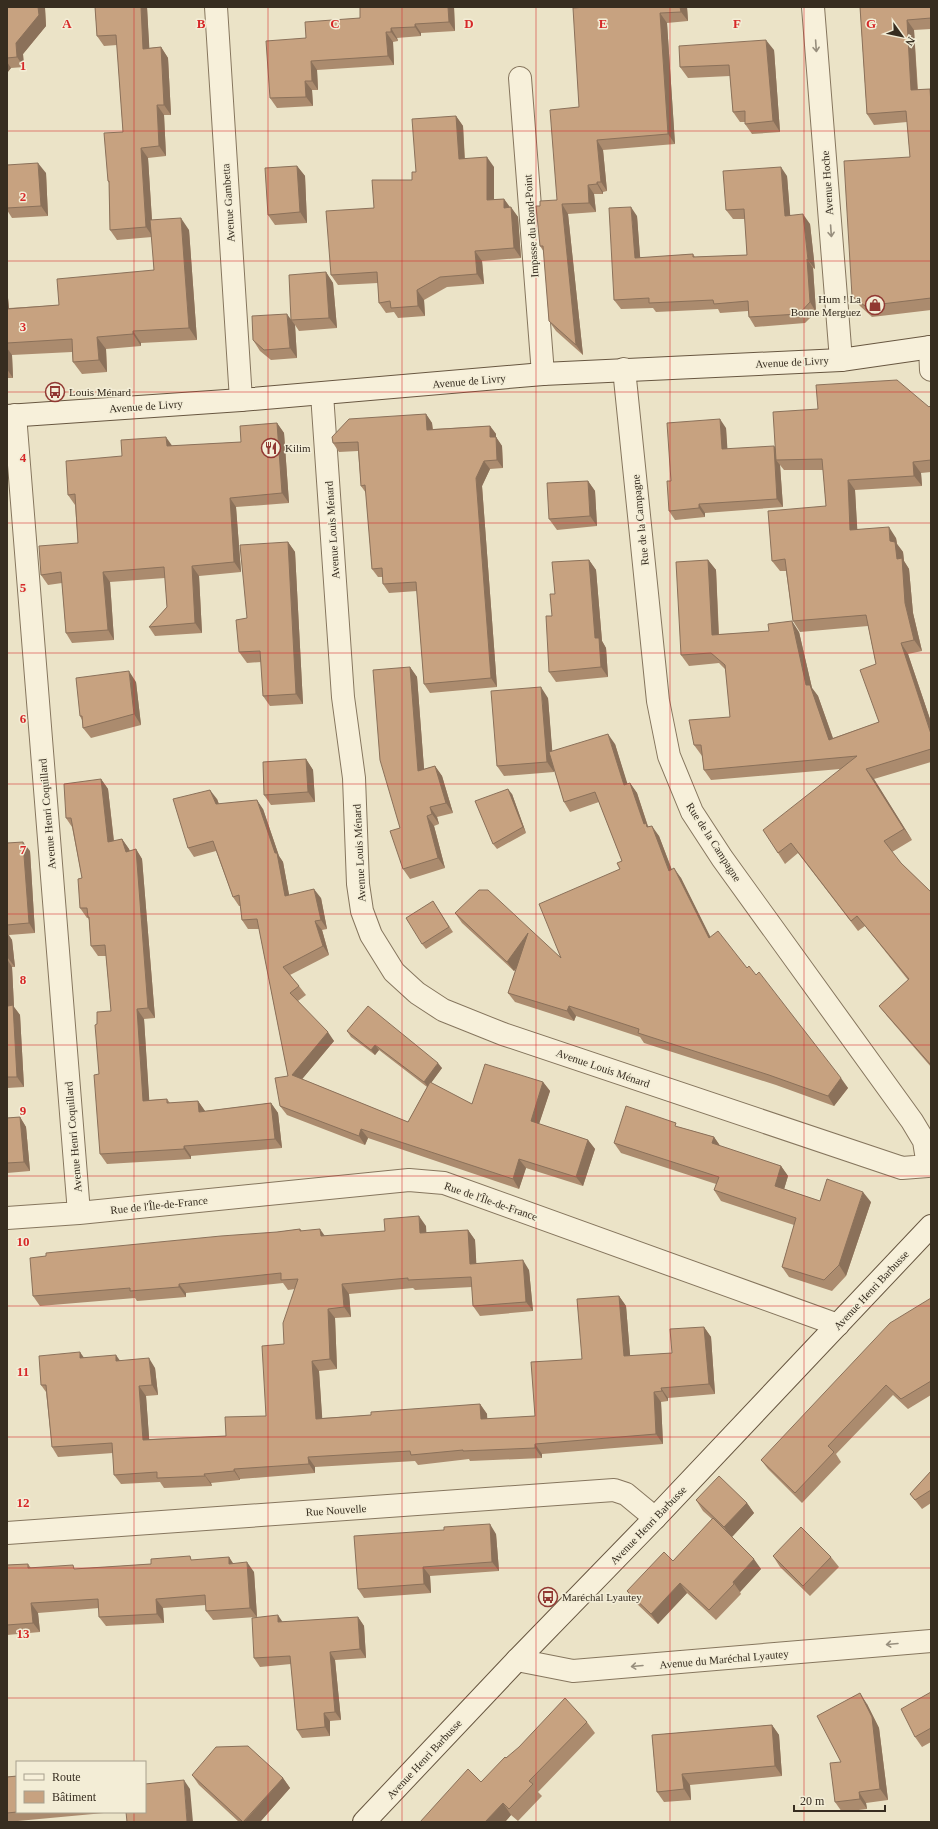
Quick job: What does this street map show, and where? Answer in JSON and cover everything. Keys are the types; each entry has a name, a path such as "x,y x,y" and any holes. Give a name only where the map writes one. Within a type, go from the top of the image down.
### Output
{"street":[{"name":"Avenue Gambetta","path":"216,7 241,400"},
{"name":"Avenue Hoche","path":"813,7 841,360"},
{"name":"Impasse du Rond-Point","path":"520,78 543,374"},
{"name":"Avenue de Livry","path":"11,415 322,394 543,374 841,360 930,347"},
{"path":"930,347 931,370"},
{"name":"Rue de la Campagne","path":"624,369 658,701 669,756 692,812 722,858 912,1121 924,1141 930,1167"},
{"name":"Avenue Louis Ménard","path":"322,394 343,697 354,778 358,884 362,911 371,935 394,972 417,992 443,1010 503,1034 902,1168 930,1167"},
{"name":"Avenue Henri Coquillard","path":"11,415 79,1213"},
{"name":"Rue de l'Île-de-France","path":"7,1218 79,1213 409,1180 444,1184 838,1324"},
{"name":"Avenue Henri Barbusse","path":"364,1822 517,1660 655,1518 931,1226"},
{"name":"Rue Nouvelle","path":"7,1533 614,1490 626,1494 655,1518"},
{"name":"Avenue du Maréchal Lyautey","path":"517,1660 573,1671 931,1641"}],"building":[{"path":"7,7 38,7 39,15 16,43 17,57 7,58"},
{"path":"95,7 141,7 143,49 161,47 164,105 157,105 159,146 141,148 146,227 110,230 109,181 104,133 123,132 116,35 97,36"},
{"path":"360,7 448,7 449,22 415,24 415,27 391,28 391,32 386,32 388,56 311,61 312,81 305,81 306,97 270,98 266,41 306,38 305,22 360,18"},
{"path":"680,7 681,12 660,13 668,134 597,140 601,182 588,185 589,203 562,204 576,345 549,321 543,246 540,246 536,206 540,206 540,201 557,200 550,110 579,107 573,8"},
{"path":"860,7 931,7 931,18 907,20 911,90 930,89 931,298 865,306 852,296 844,161 910,157 906,111 867,114"},
{"path":"766,40 773,121 745,124 745,111 733,112 729,65 680,67 679,46"},
{"path":"456,116 459,159 487,157 487,200 504,199 504,208 511,207 514,248 475,251 477,274 440,277 417,290 418,306 391,308 390,301 379,303 377,272 331,275 326,211 374,208 372,180 412,180 412,172 416,172 412,119"},
{"path":"38,163 41,206 7,208 7,165"},
{"path":"297,166 300,212 268,215 265,168"},
{"path":"781,167 785,216 803,214 808,260 807,259 810,302 799,314 749,317 748,301 714,304 713,300 649,303 649,298 614,300 609,208 631,207 635,258 693,254 693,257 747,255 744,209 726,210 723,171"},
{"path":"181,218 189,328 133,331 133,334 97,337 99,360 73,362 72,339 7,343 7,309 59,305 57,279 154,270 150,220"},
{"path":"326,272 329,318 291,320 289,275"},
{"path":"287,314 290,348 264,350 253,340 252,316"},
{"path":"897,380 929,407 931,405 931,460 913,462 914,476 848,480 850,530 889,527 890,541 895,542 897,559 902,558 905,603 914,640 901,643 931,734 931,749 866,769 904,829 884,841 901,863 931,892 931,1065 879,1006 909,979 857,916 851,921 791,843 778,853 763,830 857,756 704,770 701,745 694,745 689,720 730,717 725,665 711,653 681,655 676,562 708,560 712,635 769,631 768,624 792,621 806,685 810,685 829,740 879,722 860,670 876,664 866,615 793,621 785,559 772,561 768,511 826,506 822,459 776,460 773,412 818,409 816,385"},
{"path":"426,414 427,430 490,426 490,437 496,437 497,460 484,461 476,478 491,678 424,684 416,582 383,584 382,568 372,569 365,485 361,486 358,442 333,443 332,437 349,419"},
{"path":"720,419 722,449 774,446 777,499 699,504 699,508 669,511 667,481 671,481 667,423"},
{"path":"277,423 282,493 230,498 234,562 192,566 195,623 149,627 167,607 164,567 103,572 108,630 66,633 61,572 41,575 39,546 78,543 75,494 68,495 66,461 122,456 121,440 166,437 167,446 241,442 240,426"},
{"path":"588,481 590,516 549,519 547,483"},
{"path":"288,542 296,694 263,696 260,651 239,652 236,620 247,618 240,545"},
{"path":"589,560 595,638 599,638 601,667 549,672 546,616 552,616 550,594 555,594 552,562"},
{"path":"410,667 418,771 435,766 446,803 430,807 432,814 427,816 438,858 403,869 390,831 400,828 380,760 373,670"},
{"path":"129,671 134,714 83,728 82,716 80,716 76,678"},
{"path":"541,687 547,762 497,766 491,691"},
{"path":"608,734 624,785 630,783 644,824 646,823 647,827 652,826 669,871 674,868 709,938 718,931 747,968 749,966 756,975 759,972 841,1078 828,1096 769,1075 638,1033 639,1029 569,1006 567,1011 508,993 528,933 507,962 455,913 479,890 488,890 561,958 539,904 620,869 617,863 622,861 595,792 564,802 549,752"},
{"path":"306,759 308,792 264,795 263,762"},
{"path":"101,779 108,842 122,839 126,852 136,849 148,1008 137,1009 143,1101 167,1099 167,1103 198,1101 199,1112 271,1103 275,1139 184,1146 184,1149 100,1154 94,1075 99,1074 95,1025 97,1024 97,1012 111,1011 105,945 91,946 87,908 80,908 78,879 82,878 71,818 66,818 64,784"},
{"path":"508,789 523,827 493,844 475,801"},
{"path":"210,790 216,804 257,800 275,853 277,853 285,896 314,889 321,920 315,921 323,946 283,967 299,986 290,993 328,1032 292,1075 408,1122 430,1082 472,1104 485,1064 543,1082 531,1121 588,1140 576,1177 519,1159 513,1179 361,1129 359,1136 280,1106 275,1078 288,1076 257,919 242,920 239,895 233,897 213,841 188,848 173,799"},
{"path":"23,842 29,923 7,925 7,843"},
{"path":"433,901 449,927 422,944 406,918"},
{"path":"7,994 8,1006 13,1005 17,1077 7,1077"},
{"path":"368,1006 438,1063 424,1082 375,1045 371,1050 347,1031"},
{"path":"626,1106 676,1123 675,1126 714,1137 712,1143 781,1166 775,1186 820,1201 827,1179 863,1192 839,1265 824,1280 782,1267 796,1218 714,1190 719,1177 614,1143"},
{"path":"20,1117 24,1162 7,1163 7,1118"},
{"path":"419,1216 420,1233 468,1230 470,1264 523,1260 526,1302 473,1306 471,1277 408,1280 408,1278 342,1284 344,1307 328,1309 330,1359 312,1361 316,1419 371,1415 371,1412 480,1404 481,1419 535,1416 531,1362 582,1359 577,1299 619,1296 624,1356 672,1353 670,1329 704,1327 709,1384 661,1388 662,1391 654,1392 656,1434 535,1444 535,1448 463,1450 411,1455 410,1451 308,1457 309,1464 234,1469 234,1471 204,1474 205,1476 157,1478 157,1472 114,1475 112,1443 52,1447 46,1385 41,1385 39,1356 80,1352 80,1358 116,1355 116,1361 149,1358 152,1385 139,1386 143,1440 226,1436 225,1417 266,1416 262,1346 284,1344 283,1323 298,1279 281,1280 281,1273 179,1284 179,1287 130,1291 130,1288 33,1296 30,1258 46,1256 46,1253 300,1229 300,1231 320,1229 321,1236 385,1231 384,1219"},
{"path":"931,1298 931,1381 901,1399 886,1385 828,1446 834,1452 795,1493 761,1460 890,1323"},
{"path":"931,1471 931,1490 915,1500 910,1494"},
{"path":"719,1476 747,1503 724,1527 696,1500"},
{"path":"713,1518 754,1559 733,1582 734,1584 709,1610 680,1583 651,1614 627,1591 664,1552 673,1561"},
{"path":"490,1524 492,1562 423,1567 424,1584 358,1589 354,1536 444,1530 444,1527"},
{"path":"801,1527 831,1557 803,1586 773,1556"},
{"path":"190,1556 191,1560 229,1557 229,1564 247,1562 250,1608 206,1611 205,1595 156,1599 157,1614 99,1617 98,1599 31,1603 33,1623 7,1625 7,1565 28,1564 28,1568 73,1565 74,1569 151,1564 151,1559"},
{"path":"278,1615 278,1622 358,1617 360,1649 330,1652 335,1712 324,1713 325,1727 297,1730 290,1656 254,1658 252,1618"},
{"path":"931,1692 931,1728 915,1737 901,1709"},
{"path":"860,1693 872,1717 880,1789 859,1792 860,1799 835,1802 830,1763 841,1762 817,1716"},
{"path":"565,1698 587,1722 529,1781 533,1784 509,1809 503,1803 485,1822 420,1822 468,1769 481,1782 505,1757 506,1758 519,1747"},
{"path":"772,1725 775,1766 682,1774 684,1789 657,1792 652,1735"},
{"path":"248,1746 283,1778 243,1822 192,1775 216,1747"},
{"path":"16,1776 16,1812 7,1813 7,1777"},
{"path":"184,1780 187,1822 127,1822 126,1813 146,1813 146,1784"}],"place":[{"name":"Hum ! La Bonne Merguez","path":"875,305"},
{"name":"Louis Ménard","path":"55,392"},
{"name":"Kilim","path":"271,448"},
{"name":"Maréchal Lyautey","path":"548,1597"}]}
